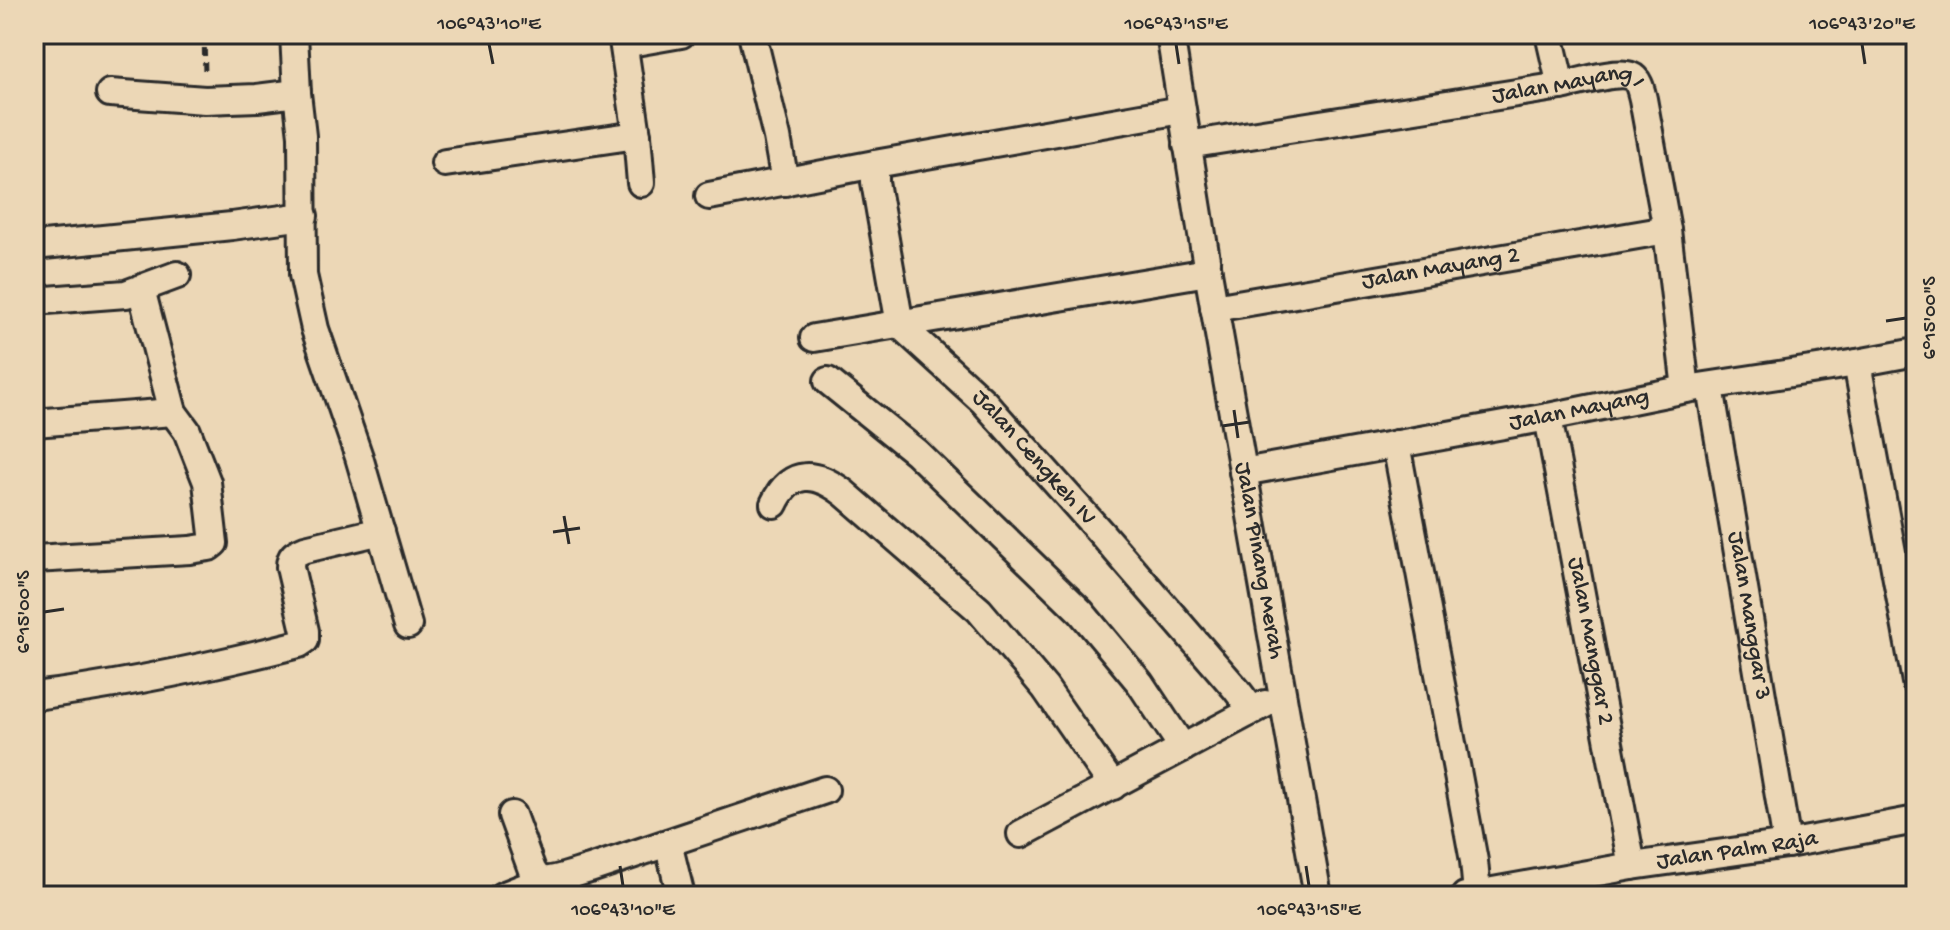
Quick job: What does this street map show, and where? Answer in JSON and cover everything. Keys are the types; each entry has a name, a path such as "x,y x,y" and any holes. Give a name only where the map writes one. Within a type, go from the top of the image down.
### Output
{"street":[{"path":"294,34 302,136 303,275 315,329 359,457 408,625"},
{"path":"641,183 623,39 681,34"},
{"path":"752,34 785,182"},
{"name":"Jalan Pinang Merah","path":"1170,34 1214,308 1318,896"},
{"path":"1549,34 1561,86"},
{"name":"Jalan Mayang I","path":"1187,145 1630,75 1637,81 1643,99 1698,388"},
{"path":"110,93 205,100 297,93"},
{"path":"709,196 785,182 875,173 1181,110"},
{"path":"445,163 637,135"},
{"path":"875,173 900,325"},
{"path":"34,246 304,216"},
{"name":"Jalan Mayang 2","path":"1214,308 1667,230"},
{"path":"814,338 1208,272"},
{"path":"34,301 126,294 177,275"},
{"path":"34,559 190,550 209,547 214,543 207,482 187,431 173,412 141,289"},
{"name":"Jalan Cengkeh IV","path":"900,325 984,402 1252,710"},
{"name":"Jalan Mayang","path":"1243,472 1698,388 1916,352"},
{"path":"1857,363 1916,682"},
{"path":"828,381 916,452 1081,612 1140,683 1183,748"},
{"name":"Jalan Manggar 3","path":"1698,388 1787,844"},
{"path":"34,423 173,412"},
{"name":"Jalan Manggar 2","path":"1548,417 1632,866"},
{"path":"1396,444 1474,861 1471,894"},
{"path":"774,504 785,485 798,477 809,476 825,481 844,493 979,610 1045,688 1113,786"},
{"path":"34,696 245,658 299,644 306,638 290,567 294,554 381,531"},
{"path":"1021,834 1282,694"},
{"path":"502,896 543,880 668,843 825,790"},
{"path":"512,815 532,870 543,880"},
{"name":"Jalan Palm Raja","path":"1471,894 1559,888 1632,866 1787,844 1916,820"},
{"path":"668,843 681,896"}],"path":[{"path":"204,34 205,100"}]}
